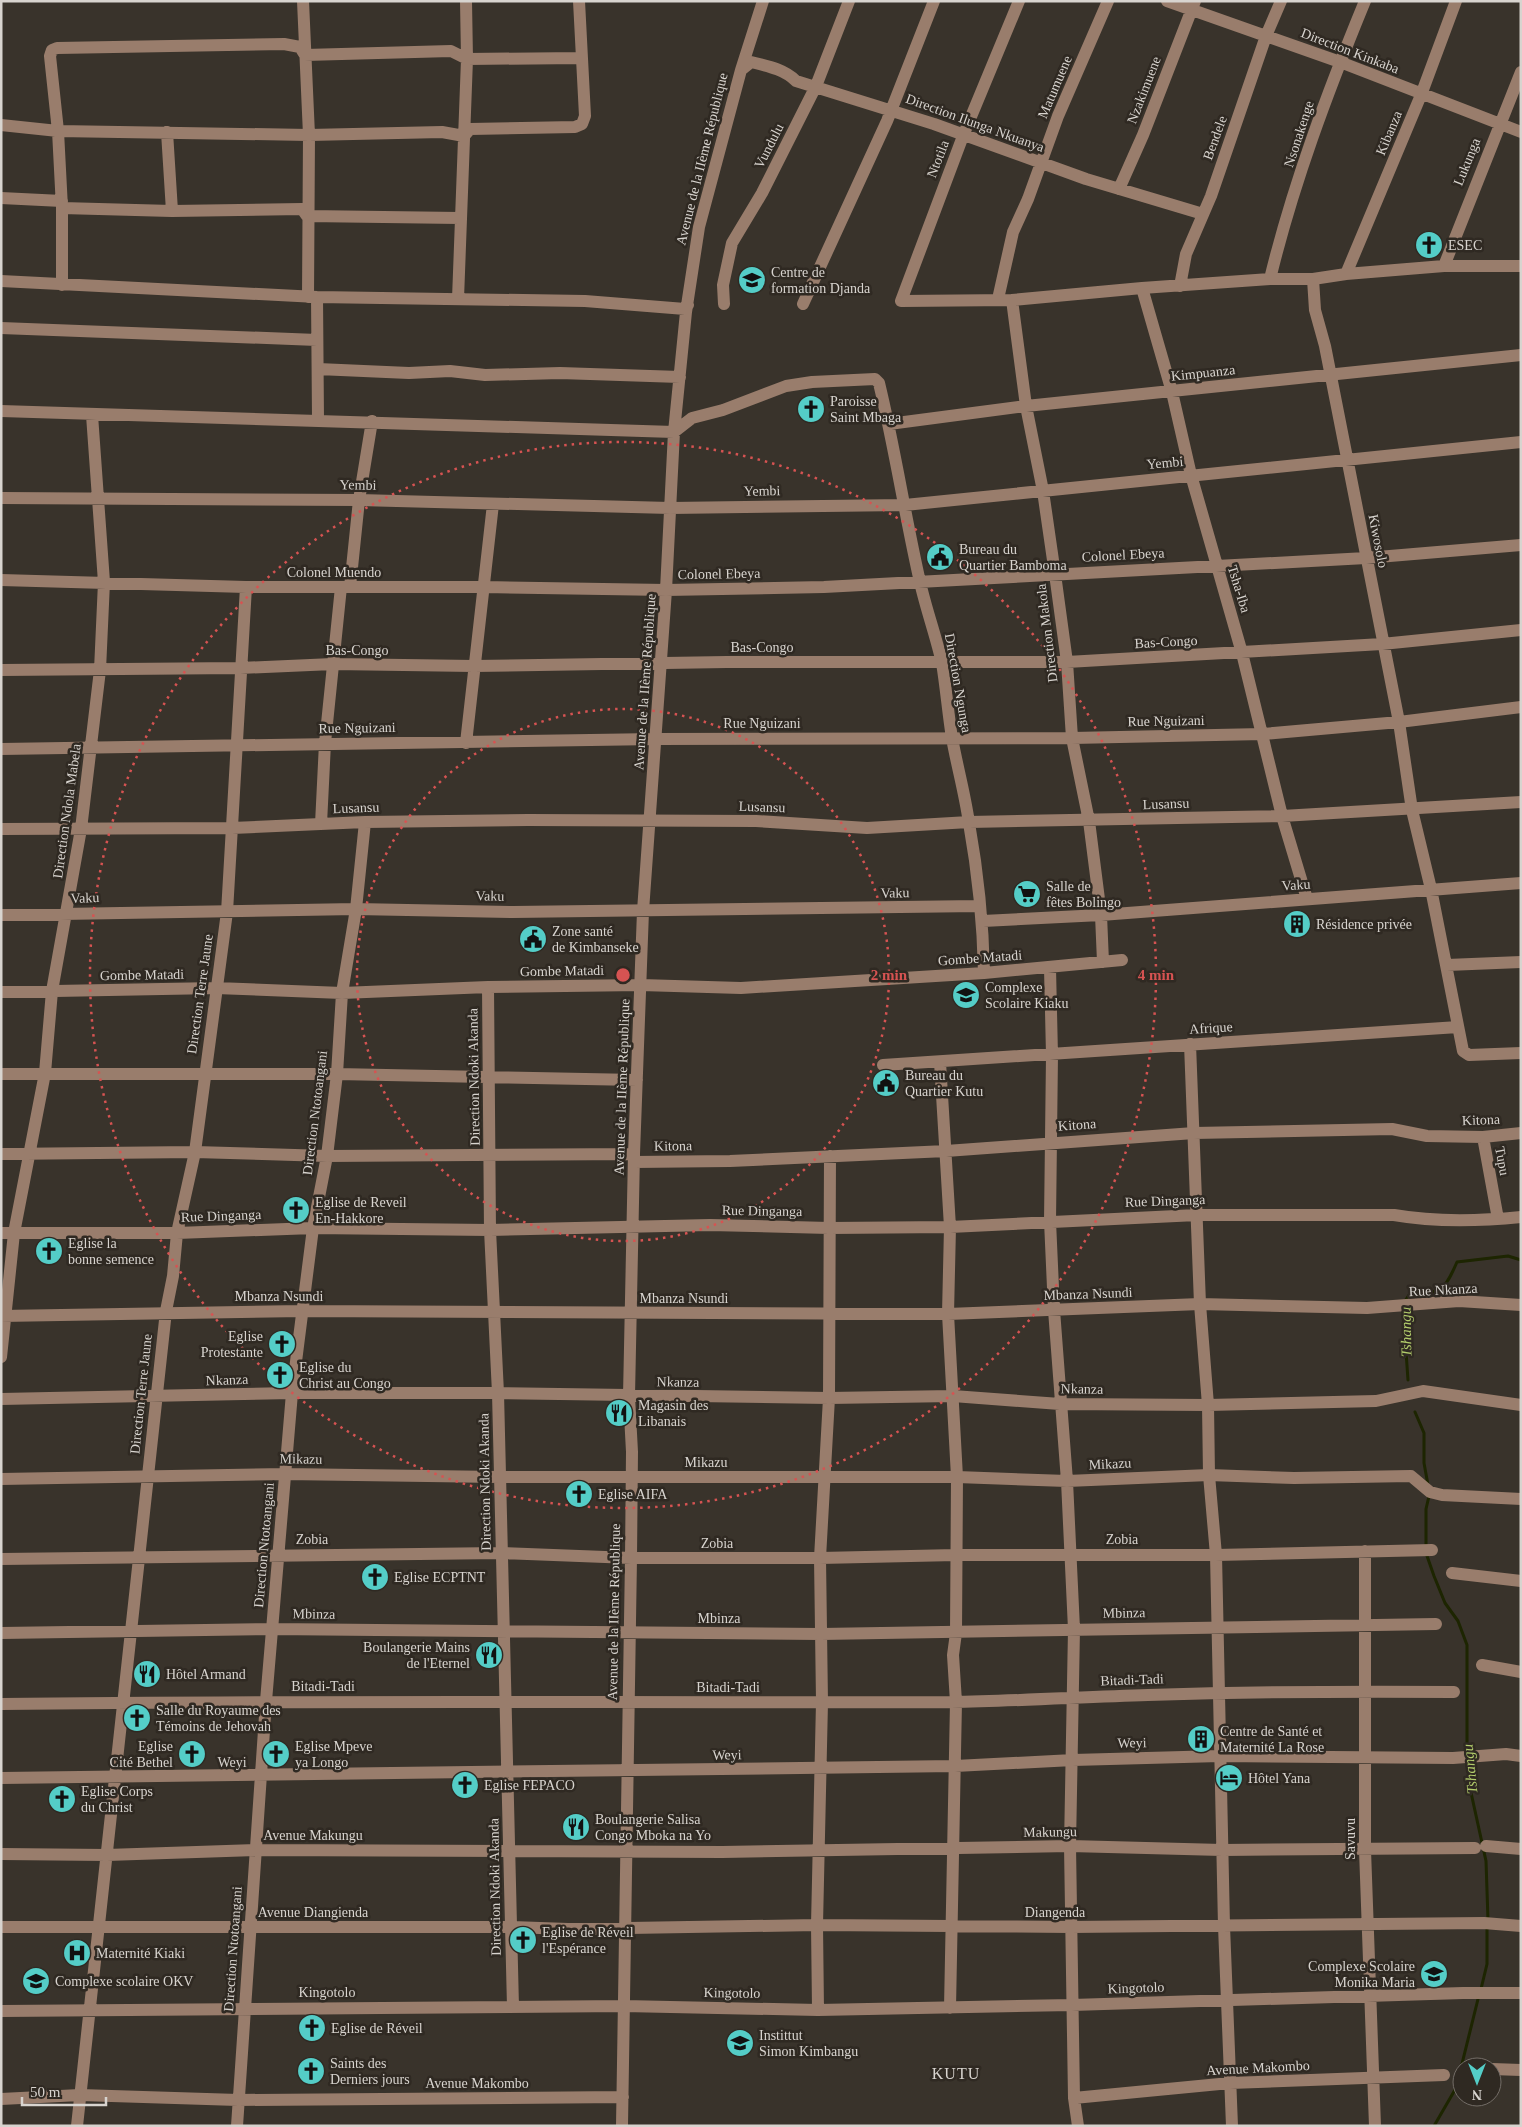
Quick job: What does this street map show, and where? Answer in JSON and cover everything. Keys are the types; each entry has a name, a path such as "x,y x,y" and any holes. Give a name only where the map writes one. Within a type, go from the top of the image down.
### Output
{"street":[{"path":"303,1 309,135 307,216 318,340 318,419"},
{"path":"458,299 467,59 466,1"},
{"path":"464,136 470,129 575,127 582,124 586,116 586,108 581,58 579,1"},
{"name":"Avenue de la IIème République","path":"622,2126 625,1927 624,1850 631,1558 630,1396 634,1158 643,911 666,590 674,432 699,227 740,70 763,1"},
{"name":"Vundulu","path":"724,304 723,285 732,243 762,193 816,86 849,1"},
{"path":"803,304 891,110 934,1"},
{"name":"Ntotila","path":"998,299 901,301 963,136 1019,1"},
{"name":"Matumuene","path":"998,299 1013,232 1108,1"},
{"name":"Direction Kinkaba","path":"1168,1 1193,6 1266,36 1340,62 1421,95 1521,132"},
{"name":"Bendele","path":"1180,286 1186,254 1231,140 1266,36 1281,1"},
{"name":"Nsonakenge","path":"1270,279 1281,232 1340,62 1365,1"},
{"name":"Kibanza","path":"1346,274 1421,95 1456,1"},
{"name":"Nzakimuene","path":"1119,189 1143,135 1193,6"},
{"path":"62,285 62,204 58,131 50,56 52,50 57,48 284,44 300,47 305,55"},
{"path":"305,55 450,51 467,59 581,58"},
{"name":"Direction Ilunga Nkuanya","path":"740,70 751,62 789,74 796,81 891,110 1119,189 1203,214"},
{"name":"Lukunga","path":"1444,266 1472,189 1521,72"},
{"path":"1,125 58,131 309,135 442,132 464,136"},
{"path":"167,132 172,212"},
{"path":"1,198 172,212 302,209 307,216"},
{"path":"307,216 460,218"},
{"path":"998,299 1012,300 1270,279 1313,279 1346,274 1444,266 1521,266"},
{"name":"Kiwosolo","path":"1313,279 1315,310 1331,375 1382,644 1399,722 1412,810 1431,889 1458,1027"},
{"path":"1,281 313,297 586,301 685,309 688,305"},
{"name":"Tsha-Iba","path":"1142,288 1172,392 1191,475 1264,734 1282,816 1306,899"},
{"name":"Direction Makola","path":"1012,300 1026,406 1043,491 1055,574 1067,662 1072,738 1089,821 1101,915 1103,962"},
{"path":"1,328 318,340"},
{"name":"Kimpuanza","path":"889,424 1026,406 1521,355"},
{"path":"318,369 409,373 450,371 485,375 560,373 680,377"},
{"name":"Direction Ngunga","path":"674,432 692,418 723,410 786,386 812,382 870,379 875,379 879,382 920,583 942,662 952,738 969,822 979,906 983,921 984,973"},
{"path":"1,411 92,415 318,419 674,432"},
{"name":"Direction Ndola Mabela","path":"1,1357 3,1316 14,1233 45,1073 52,991 81,830 100,670 104,582 100,499 97,489 92,415"},
{"path":"321,824 325,744 333,664 372,421"},
{"name":"Yembi","path":"1,498 359,500 670,508 905,505 1521,442"},
{"path":"466,743 493,504"},
{"name":"Colonel Ebeya","path":"666,590 920,583 1216,564 1366,558 1521,545"},
{"name":"Colonel Muendo","path":"1,580 246,587 484,587 666,590"},
{"name":"Direction Terre Jaune","path":"77,2126 114,1778 133,1632 147,1476 166,1312 177,1233 195,1152 227,912 246,587"},
{"name":"Bas-Congo","path":"1,670 240,668 333,664 474,666 660,663 1067,662 1382,644 1521,630"},
{"name":"Rue Nguizani","path":"1,749 656,739 1072,738 1264,734 1399,722 1521,707"},
{"name":"Lusansu","path":"1,829 232,828 365,822 756,821 867,828 969,822 1282,816 1412,810 1521,802"},
{"name":"Direction Ntotoangani","path":"236,2126 271,1629 292,1393 313,1228 327,1156 337,1074 342,993 356,909 365,822"},
{"name":"Vaku","path":"983,921 1101,915 1521,883"},
{"name":"Vaku","path":"1,915 356,909 513,912 979,906"},
{"name":"Gombe Matadi","path":"1,992 216,988 342,993 488,987 641,985 741,988 984,973 1122,960"},
{"path":"1447,965 1521,962"},
{"path":"1050,968 1052,1055 1050,1221 1060,1404 1067,1481 1074,1630 1075,1697 1070,1846 1074,2098 1078,2126"},
{"name":"Direction Ndoki Akanda","path":"488,987 492,1312 498,1393 498,1477 506,1700 513,2007"},
{"path":"1458,1027 1465,1054 1521,1052"},
{"name":"Afrique","path":"883,1065 1458,1027"},
{"path":"1190,1044 1200,1304 1208,1405 1209,1475 1216,1555 1226,2000 1232,2126"},
{"path":"940,1062 950,1227 948,1314 957,1477 956,1633 953,1655 956,1702 950,2008"},
{"path":"1,1074 337,1074 637,1080"},
{"name":"Kitona","path":"1,1154 195,1152 327,1156 490,1154 730,1161 946,1151 1194,1133 1392,1129 1427,1136 1483,1137 1521,1133"},
{"name":"Tupu","path":"1483,1137 1498,1219"},
{"path":"818,2010 817,1925 822,1702 820,1558 828,1398 830,1156"},
{"name":"Rue Dinganga","path":"1,1233 177,1233 313,1228 490,1230 710,1225 829,1228 950,1227 1197,1215 1394,1215 1419,1218 1498,1219 1521,1217"},
{"name":"Rue Nkanza","path":"1367,1308 1459,1301 1521,1305"},
{"name":"Mbanza Nsundi","path":"3,1316 302,1311 948,1314 1200,1304 1367,1308"},
{"name":"Nkanza","path":"1,1399 292,1393 498,1393 828,1398 953,1396 1060,1404 1208,1405 1376,1401 1423,1391 1521,1405"},
{"name":"Mikazu","path":"1,1479 285,1474 498,1477 957,1477 1067,1481 1209,1475 1294,1478 1411,1476 1430,1492 1442,1495 1521,1499"},
{"name":"Zobia","path":"1,1559 140,1559 277,1554 501,1553 631,1558 820,1558 1069,1554 1216,1555 1432,1550"},
{"name":"Savuvu","path":"1365,1551 1365,1850 1376,2126"},
{"path":"1452,1573 1521,1581"},
{"name":"Mbinza","path":"1,1633 271,1629 821,1634 956,1633 1217,1626 1436,1624"},
{"path":"1482,1665 1521,1672"},
{"name":"Bitadi-Tadi","path":"1,1704 506,1700 628,1703 956,1702 1219,1693 1454,1692"},
{"name":"Weyi","path":"1,1778 262,1777 820,1769 1220,1756 1453,1758 1506,1754 1521,1756"},
{"name":"Makungu","path":"624,1850 952,1850 1070,1846 1222,1850 1365,1850 1481,1847 1521,1849"},
{"name":"Avenue Makungu","path":"1,1854 107,1855 256,1850 624,1850"},
{"name":"Diangenda","path":"625,1927 817,1925 1071,1927 1487,1923 1521,1926"},
{"name":"Avenue Diangienda","path":"1,1927 98,1929 512,1927 568,1929 625,1927"},
{"name":"Kingotolo","path":"1,2011 624,2006 818,2010 1521,1993"},
{"path":"1502,2069 1521,2070"},
{"name":"Avenue Makombo","path":"1074,2098 1230,2084 1444,2075"},
{"name":"Avenue Makombo","path":"1,2099 80,2095 238,2100 623,2098"}],"waterway":[{"name":"Tshangu","path":"1405,1301 1409,1295 1428,1293 1440,1289 1448,1280 1457,1262 1508,1256 1521,1260"},
{"name":"Tshangu","path":"1403,1309 1408,1380"},
{"name":"Tshangu","path":"1415,1412 1424,1433 1424,1463 1428,1485"},
{"name":"Tshangu","path":"1426,1546 1426,1509 1429,1496"},
{"name":"Tshangu","path":"1426,1553 1445,1603 1458,1621 1467,1645 1467,1755"},
{"name":"Tshangu","path":"1467,1761 1470,1788 1486,1861 1488,1920"},
{"name":"Tshangu","path":"1481,1989 1487,1964 1487,1926"},
{"name":"Tshangu","path":"1434,2126 1456,2088 1479,1995"}],"place":[{"name":"ESEC","path":"1429,245"},
{"name":"Centre de formation Djanda","path":"752,280"},
{"name":"Paroisse Saint Mbaga","path":"811,409"},
{"name":"Bureau du Quartier Bamboma","path":"940,557"},
{"name":"Salle de fêtes Bolingo","path":"1027,894"},
{"name":"Résidence privée","path":"1297,924"},
{"name":"Zone santé de Kimbanseke","path":"533,939"},
{"name":"Complexe Scolaire Kiaku","path":"966,995"},
{"name":"Bureau du Quartier Kutu","path":"886,1083"},
{"name":"Eglise de Reveil En-Hakkore","path":"296,1210"},
{"name":"Eglise la bonne semence","path":"49,1251"},
{"name":"Eglise Protestante","path":"282,1344"},
{"name":"Eglise du Christ au Congo","path":"280,1375"},
{"name":"Magasin des Libanais","path":"619,1413"},
{"name":"Eglise AIFA","path":"579,1494"},
{"name":"Eglise ECPTNT","path":"375,1577"},
{"name":"Boulangerie Mains de l'Eternel","path":"489,1655"},
{"name":"Hôtel Armand","path":"147,1674"},
{"name":"Salle du Royaume des Témoins de Jehovah","path":"137,1718"},
{"name":"Centre de Santé et Maternité La Rose","path":"1201,1739"},
{"name":"Eglise Cité Bethel","path":"192,1754"},
{"name":"Eglise Mpeve ya Longo","path":"276,1754"},
{"name":"Hôtel Yana","path":"1229,1778"},
{"name":"Eglise FEPACO","path":"465,1785"},
{"name":"Eglise Corps du Christ","path":"62,1799"},
{"name":"Boulangerie Salisa Congo Mboka na Yo","path":"576,1827"},
{"name":"Eglise de Réveil l'Espérance","path":"523,1940"},
{"name":"Maternité Kiaki","path":"77,1953"},
{"name":"Complexe Scolaire Monika Maria","path":"1434,1974"},
{"name":"Complexe scolaire OKV","path":"36,1981"},
{"name":"Eglise de Réveil","path":"312,2028"},
{"name":"Instittut Simon Kimbangu","path":"740,2043"},
{"name":"Saints des Derniers jours","path":"311,2071"}],"district":[{"name":"KUTU","path":"956,2073"}]}
